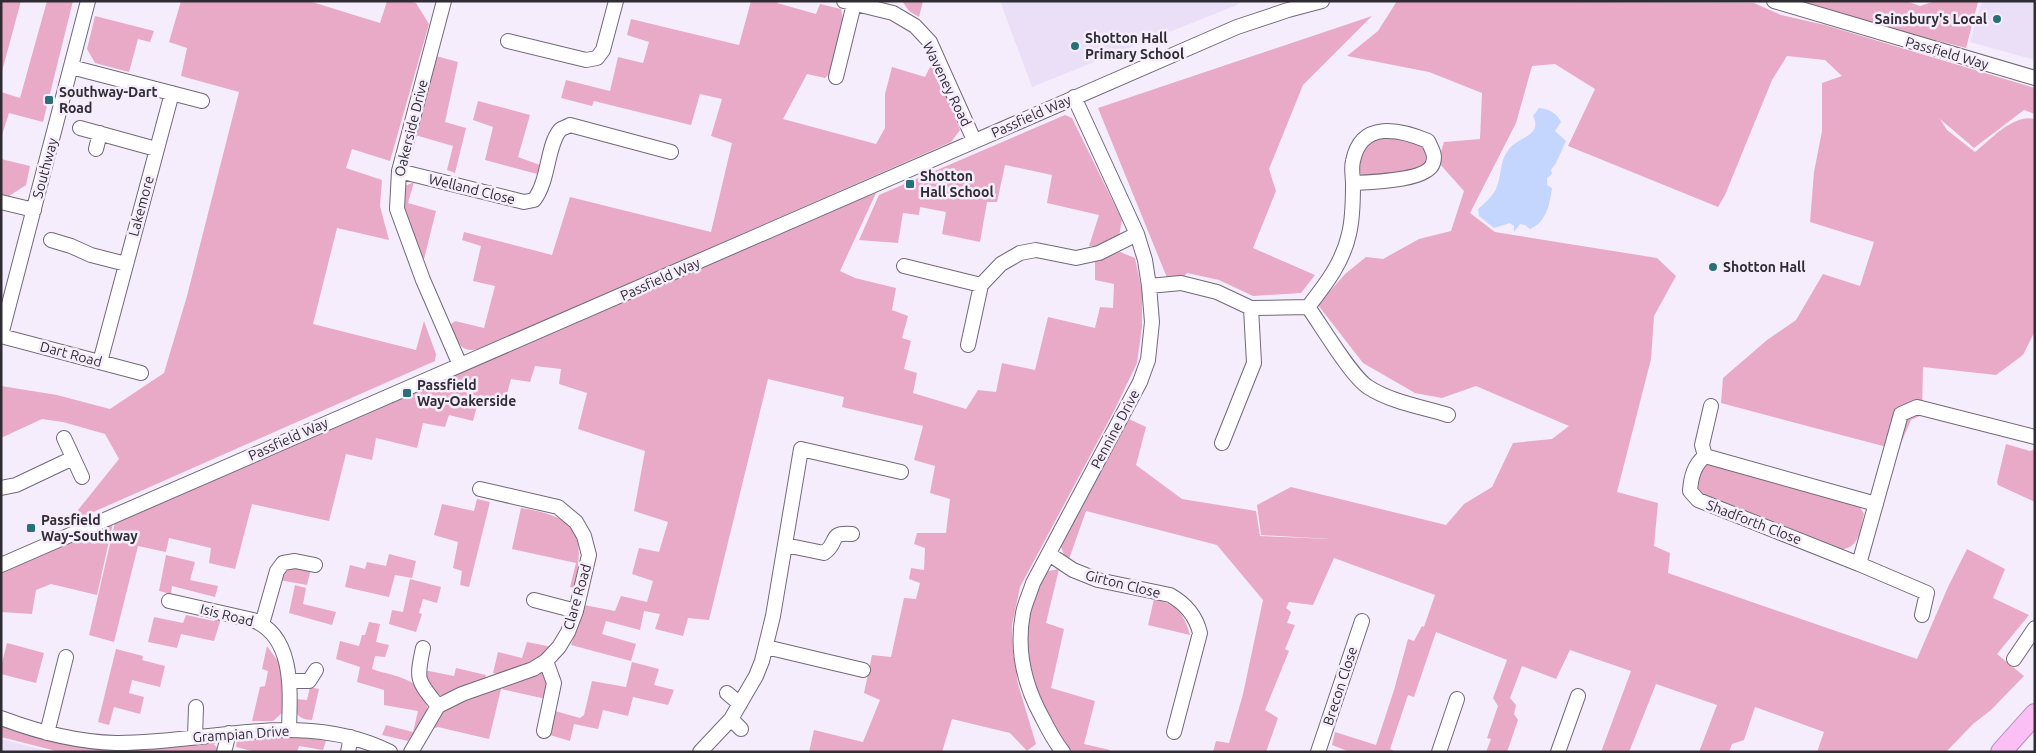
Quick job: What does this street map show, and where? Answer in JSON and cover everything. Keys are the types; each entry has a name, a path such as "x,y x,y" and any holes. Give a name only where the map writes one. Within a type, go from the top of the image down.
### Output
{"highway":[{"path":"2001,752 2035,714"}],"street":[{"name":"Southway","path":"1,335 88,1"},
{"name":"Oakerside Drive","path":"444,1 399,171 397,209 423,280 460,365"},
{"path":"508,41 586,60 597,58 603,50 616,1"},
{"name":"Passfield Way","path":"1,565 1237,27 1322,1"},
{"name":"Passfield Way","path":"1774,1 2035,78"},
{"path":"836,77 849,3"},
{"name":"Waveney Road","path":"849,3 894,7 916,26 930,42 974,140"},
{"path":"71,66 202,101"},
{"name":"Lakemore","path":"100,362 172,93"},
{"name":"Pennine Drive","path":"1056,749 1026,684 1021,647 1023,613 1032,583 1133,394 1148,360 1152,322 1150,286 1137,234 1074,97"},
{"name":"Welland Close","path":"399,171 524,202 534,200 541,192 556,137 561,129 570,125 671,152"},
{"path":"80,128 156,149"},
{"path":"1308,307 1329,280 1343,254 1350,232 1353,184 1352,163 1356,150 1367,137 1382,130 1397,130 1428,141 1434,153 1433,164 1426,172 1411,177 1353,184"},
{"path":"96,149 100,134"},
{"path":"1,202 34,210"},
{"path":"968,345 981,284 1000,264 1020,254 1036,250 1076,258 1099,253 1137,234"},
{"path":"51,240 91,255 126,264"},
{"path":"904,266 981,284"},
{"path":"1150,286 1181,283 1217,292 1251,308 1308,307"},
{"path":"1308,307 1348,365 1366,386 1381,394 1448,416"},
{"path":"1222,443 1254,363 1251,308"},
{"name":"Dart Road","path":"1,335 141,373"},
{"path":"1711,406 1702,445 1705,456 1876,504"},
{"path":"1859,564 1902,414 1917,407 2035,437"},
{"path":"64,438 82,477"},
{"path":"700,752 731,718 740,704 756,676 766,647 801,449 901,472"},
{"name":"Shadforth Close","path":"1705,456 1699,461 1690,478 1690,491 1698,500 1927,593 1922,615"},
{"path":"1,488 16,485 73,458"},
{"name":"Clare Road","path":"438,706 462,694 533,669 546,661 559,648 568,632 576,610 589,555 584,536 576,522 558,507 537,497 480,489"},
{"path":"785,545 824,553 830,549 836,536 840,533 852,534"},
{"name":"Girton Close","path":"1049,554 1073,570 1098,580 1135,590 1170,595 1181,601 1197,620 1200,633 1174,732"},
{"path":"262,624 277,571 283,563 294,561 314,565"},
{"path":"534,600 576,610"},
{"name":"Isis Road","path":"170,601 253,620 262,624 273,636 282,651 288,668 289,729"},
{"name":"Brecon Close","path":"1318,752 1362,621"},
{"path":"2014,659 2035,628"},
{"path":"766,647 863,670"},
{"path":"410,752 438,706 419,682 418,670 423,648"},
{"path":"48,733 66,657"},
{"path":"544,731 554,683 546,661"},
{"path":"289,681 309,681 316,670"},
{"path":"727,693 740,704"},
{"path":"1558,752 1578,696"},
{"path":"1439,752 1457,699"},
{"path":"195,737 196,707"},
{"name":"Grampian Drive","path":"1,718 81,741 117,743 289,729 321,731 351,737 375,744 390,752"},
{"path":"731,718 741,729"},
{"path":"224,752 229,733"},
{"path":"348,752 351,737"}],"shaded area":[{"path":"1,1 21,1 1,75"},
{"path":"47,1 73,1 43,122 9,113 1,138 1,92 20,98"},
{"path":"181,1 309,1 380,23 387,1 409,1 416,3 429,24 390,161 352,149 346,168 382,180 380,206 389,240 337,228 313,324 416,350 424,321 436,354 435,361 82,517 78,510 119,459 105,434 63,422 42,419 1,438 1,386 57,395 110,409 164,373 187,296 239,92 181,76 187,48 169,42"},
{"path":"751,1 777,1 777,3 816,14 820,4 841,9 844,23 831,72 825,78 807,74 783,119 876,144 885,128 885,94 892,67 925,77 932,63 960,130 951,142 482,348 469,350 461,346 450,325 455,321 484,328 495,286 473,281 481,246 462,240 464,232 552,255 570,197 711,232 732,143 711,136 722,99 700,94 691,125 594,101 592,106 561,98 566,80 610,91 618,57 643,63 649,42 627,35 631,19 739,45"},
{"path":"902,1 923,1 919,17 909,11"},
{"name":"Shotton Hall Primary School","path":"1000,1 1241,1 1237,5 1032,87"},
{"path":"1397,1 1754,3 1781,15 1825,25 2035,88 2035,114 2024,110 1974,148 1940,119 1947,130 1975,152 2011,124 2027,118 2035,119 2035,331 2023,355 1996,375 1923,367 1922,415 1911,420 1898,450 1721,403 1723,378 1767,340 1796,320 1823,274 1860,286 1874,242 1810,222 1814,172 1822,131 1822,83 1842,76 1825,60 1787,56 1772,80 1725,195 1718,207 1568,146 1595,89 1555,64 1532,66 1516,123 1470,213 1495,232 1657,258 1676,276 1654,316 1651,359 1617,492 1658,503 1654,546 1670,553 1668,573 1917,659 1948,587 1967,549 2005,569 1993,598 2029,615 1997,654 2024,676 1946,752 1817,752 1824,732 1755,707 1744,740 1732,744 1729,752 1699,752 1717,705 1656,684 1629,752 1601,752 1631,671 1570,650 1556,679 1522,666 1510,698 1516,705 1514,714 1518,720 1507,752 1486,752 1491,739 1487,738 1498,706 1493,698 1507,660 1436,632 1414,697 1408,695 1390,749 1396,752 1350,752 1332,745 1335,732 1376,745 1408,639 1414,641 1422,626 1424,627 1435,595 1334,558 1313,605 1289,602 1286,608 1291,612 1287,623 1295,625 1285,649 1289,651 1265,710 1278,718 1266,752 1213,752 1216,741 1229,743 1243,694 1263,600 1217,545 1086,511 1069,559 1064,555 1060,544 1129,419 1146,427 1136,465 1182,499 1256,511 1260,536 1331,539 1261,535 1257,505 1291,487 1446,525 1464,504 1492,487 1513,443 1552,439 1569,426 1476,386 1442,398 1415,393 1363,363 1318,305 1345,274 1366,257 1383,259 1419,239 1451,231 1464,191 1438,162 1444,142 1480,139 1482,93 1429,72 1347,56 1378,31"},
{"path":"1796,1 1906,1 1920,6 1935,1 1978,2 1966,48 1846,17"},
{"path":"1982,1 2035,1 2035,60 1970,42"},
{"path":"95,16 154,31 150,42 138,39 129,72 95,63 87,49"},
{"path":"1372,16 1303,85 1269,169 1276,191 1253,248 1315,275 1301,293 1253,296 1219,280 1187,273 1172,290 1098,108"},
{"path":"436,56 458,62 445,122 466,128 455,173 447,170 453,146 415,135"},
{"path":"478,101 530,115 518,157 540,165 537,174 485,160 493,127 473,120"},
{"path":"1065,115 1072,118 1122,220 1119,236 1103,246 1089,246 1099,215 1047,203 1052,175 1005,165 997,202 987,202 980,242 942,234 946,212 920,207 919,215 903,213 898,243 859,240 879,195"},
{"path":"1381,136 1396,137 1424,146 1426,158 1422,169 1362,177 1359,164 1362,153 1370,143"},
{"path":"1,159 30,166 26,185 9,196 1,194"},
{"path":"414,182 408,203 436,211 424,259 422,259 403,211 403,187"},
{"path":"876,193 840,271 855,278 896,288 892,310 908,316 902,338 911,341 904,369 917,373 913,393 966,409 978,390 996,392 1002,363 1035,370 1048,317 1095,328 1100,307 1113,308 1114,284 1095,280 1095,260 1120,252 1135,258 1142,292 1142,327 1137,363 1115,409 1020,587 1012,625 1013,652 1018,684 1036,744 1027,751 1010,733 952,719 942,752 809,752 814,730 863,742 880,700 864,693 872,655 891,657 904,598 916,599 920,583 909,579 911,568 924,570 925,548 914,544 917,533 946,533 950,499 930,493 935,466 914,460 923,426 842,407 844,397 768,379 709,620 688,618 683,636 655,629 660,614 644,611 640,630 606,621 602,634 636,644 631,661 571,645 584,605 615,611 621,596 647,602 653,581 632,574 639,548 659,552 668,522 634,511 645,451 578,429 587,393 559,384 561,369 535,366 530,382 511,379 505,401 480,395 473,421 449,415 445,427 423,423 417,448 376,438 372,460 346,454 329,521 252,504 235,569 209,563 211,548 169,538 166,552 138,546 114,642 89,635 115,522 366,415 801,222"},
{"path":"2006,444 2030,451 2035,449 2035,502 1998,485 1997,482"},
{"path":"1707,462 1860,507 1864,514 1857,539 1850,547 1837,550 1701,496 1694,488 1695,477"},
{"path":"477,499 490,502 469,587 460,585 462,571 453,568 458,542 434,535 442,504 474,511"},
{"path":"521,508 555,517 566,523 573,531 578,541 579,554 574,588 570,587 576,563 512,549"},
{"path":"113,523 97,595 51,584 36,590 32,614 1,612 1,572"},
{"path":"389,554 416,561 412,578 395,575 389,597 345,587 350,565 365,569 367,562 386,566"},
{"path":"166,555 195,562 190,580 218,586 215,597 172,586 171,594 159,591"},
{"path":"292,567 311,569 307,585 279,580 285,570"},
{"path":"1059,569 1046,623 1064,629 1051,688 1095,701 1084,744 1110,750 1109,752 1070,752 1060,741 1035,696 1026,647 1027,613 1043,572"},
{"path":"410,579 441,587 437,603 423,599 419,613 422,614 416,632 389,624 392,610 403,612"},
{"path":"295,585 306,588 303,604 336,612 332,625 289,613"},
{"path":"1154,599 1168,604 1182,615 1190,635 1148,625"},
{"path":"186,615 214,621 219,617 220,622 214,641 181,634 177,648 148,642 154,617 183,623"},
{"path":"369,622 380,624 376,642 389,645 385,657 375,656 372,669 411,682 425,699 427,712 408,741 382,735 386,725 413,732 418,711 384,705 384,690 357,682 360,667 336,659 340,641 359,646"},
{"path":"527,642 552,647 533,662 516,670 508,673 493,673 498,652 522,658"},
{"path":"7,643 44,653 36,683 1,674"},
{"path":"267,646 282,667 284,704 282,713 273,721 252,721 260,687 265,686 268,671 262,669"},
{"path":"116,649 143,656 142,660 165,666 160,687 132,680 129,693 144,697 140,714 114,707 109,725 98,722"},
{"path":"632,662 659,669 654,685 674,690 668,705 633,697 628,716 603,710 598,729 574,724 570,741 550,735 555,711 580,718 584,715 592,681 626,687"},
{"path":"456,668 486,675 485,678 442,696 432,688 424,674 424,670 454,676"},
{"path":"535,672 542,672 545,679 547,688 546,699 501,689 489,739 438,727 432,729 436,717 458,700"},
{"path":"310,687 319,689 312,720 300,717 296,712 295,704 295,699 307,700"},
{"path":"1,726 46,739 91,748 144,750 211,742 219,749 219,752 60,752 1,737"},
{"path":"260,737 299,737 326,741 323,750 299,746 297,752 256,752 236,747 237,740"},
{"path":"1,739 50,752 1,752"}],"water":[{"path":"1539,108 1549,110 1557,116 1561,122 1555,131 1566,141 1551,170 1552,174 1547,178 1547,185 1552,188 1546,212 1540,222 1530,229 1520,224 1514,232 1514,226 1510,223 1494,228 1479,216 1478,209 1490,198 1496,189 1502,164 1509,149 1532,132 1535,127 1533,116"}],"place":[{"name":"Sainsbury's Local","path":"1997,19"},
{"name":"Shotton Hall Primary School","path":"1075,46"},
{"name":"Southway-Dart Road","path":"49,100"},
{"name":"Shotton Hall School","path":"910,184"},
{"name":"Shotton Hall","path":"1713,267"},
{"name":"Passfield Way-Oakerside","path":"407,393"},
{"name":"Passfield Way-Southway","path":"31,528"}]}
